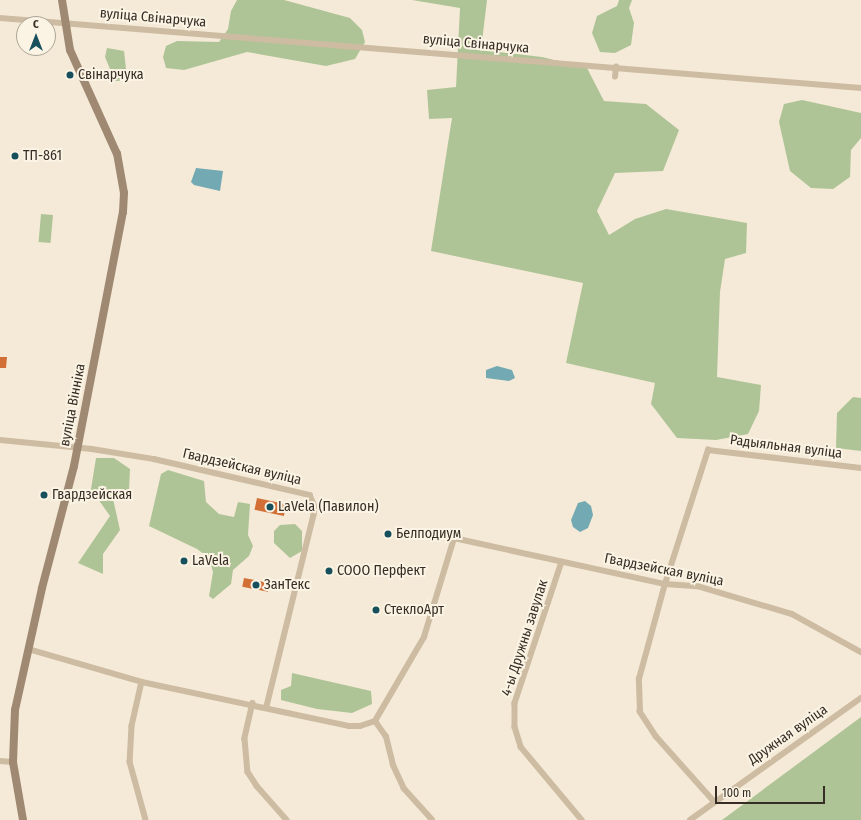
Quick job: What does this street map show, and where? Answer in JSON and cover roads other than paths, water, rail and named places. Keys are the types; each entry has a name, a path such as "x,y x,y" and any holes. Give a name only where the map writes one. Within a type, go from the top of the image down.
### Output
{"street":[{"name":"вуліца Вінніка","path":"23,820 13,762 15,710 28,649 78,447 121,230 124,193 117,154 70,50 64,23 62,0"},
{"name":"вуліца Свінарчука","path":"0,18 90,24 861,88"},
{"path":"615,77 616,67"},
{"name":"Гвардзейская вуліца","path":"0,440 78,447 154,459 310,495 315,507 314,515 267,706"},
{"name":"Радыяльная вуліца","path":"664,584 708,450 861,468"},
{"name":"Гвардзейская вуліца","path":"375,721 424,637 454,538 664,584 697,586 792,614 861,652"},
{"name":"4-ы Дружны завулак","path":"562,562 515,703 515,727 520,747 582,820"},
{"path":"664,584 644,652 639,679 640,712 656,737 714,802"},
{"path":"28,649 142,682 253,703 349,726 360,726 375,721 386,737 393,765 404,790 432,820"},
{"path":"142,682 132,726 130,762 146,820"},
{"name":"Дружная вуліца","path":"690,820 861,698"},
{"path":"253,703 245,739 248,772 257,786 287,820"},
{"path":"0,761 13,762"}],"water":[{"path":"196,168 223,171 220,191 194,185 191,182"},
{"path":"497,366 512,370 515,378 509,381 486,378 486,370"},
{"path":"585,501 591,506 593,515 588,528 580,532 573,527 571,520 578,503"}],"place":[{"name":"Свінарчука","path":"70,75"},
{"name":"ТП-861","path":"15,156"},
{"name":"Гвардзейская","path":"44,495"},
{"name":"LaVela (Павилон)","path":"270,507"},
{"name":"Белподиум","path":"388,534"},
{"name":"LaVela","path":"184,561"},
{"name":"СООО Перфект","path":"329,571"},
{"name":"ЗанТекс","path":"256,585"},
{"name":"СтеклоАрт","path":"376,610"}]}
